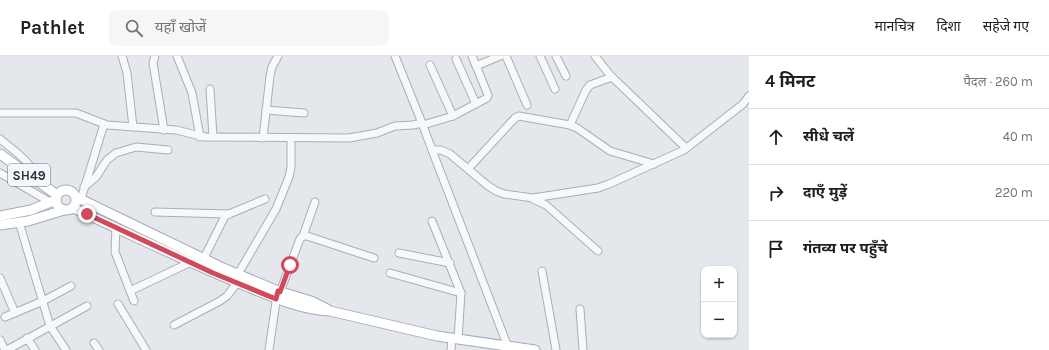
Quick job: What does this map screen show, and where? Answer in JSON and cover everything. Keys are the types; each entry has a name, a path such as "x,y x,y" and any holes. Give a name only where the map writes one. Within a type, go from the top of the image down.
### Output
{"main road":[{"name":"SH49","path":"0,154 36,180 55,199"},
{"path":"0,216 31,210 55,199 62,191 68,190 78,198 204,258 238,278"},
{"path":"0,225 38,218 68,209 76,204 78,198"},
{"path":"55,199 59,207 116,227 191,262 238,278 315,310 330,311 437,336 535,350"}],"street":[{"path":"122,56 127,73 133,127"},
{"path":"155,56 153,63 164,130"},
{"path":"177,56 192,93 200,137"},
{"path":"263,138 270,76 278,56"},
{"path":"395,56 423,124 508,347"},
{"path":"0,113 76,113 104,124 183,131 200,137 349,138 377,133 395,126 423,124 453,116 486,99 488,97 472,56"},
{"path":"476,66 500,56"},
{"path":"506,56 527,104"},
{"path":"540,56 555,89"},
{"path":"556,56 566,76"},
{"path":"595,56 612,77 686,148"},
{"path":"456,59 476,104"},
{"path":"430,65 453,116"},
{"path":"570,125 586,90 590,85 612,77"},
{"path":"210,89 213,137"},
{"path":"533,198 598,188 654,164 686,148 748,100"},
{"path":"266,110 304,113"},
{"path":"468,169 517,117 522,116 570,125 577,128 610,151 654,164"},
{"path":"78,198 84,187 104,124"},
{"path":"174,325 227,296 276,209 289,178 291,167 291,138"},
{"path":"0,139 27,161 34,172 36,180"},
{"path":"84,187 96,177 107,160 116,154 136,147 168,150"},
{"path":"432,150 446,151 496,191 504,194 539,200 598,251"},
{"path":"0,173 55,199"},
{"path":"204,258 223,220 229,214 266,199"},
{"path":"269,350 278,294 316,202"},
{"path":"155,212 229,214"},
{"path":"432,221 461,293 455,339 451,350"},
{"path":"19,222 50,326 66,350"},
{"path":"116,227 115,252 134,301"},
{"path":"303,236 374,258"},
{"path":"399,252 450,263"},
{"path":"130,291 191,262"},
{"path":"542,271 556,350"},
{"path":"390,273 461,293"},
{"path":"0,278 15,313"},
{"path":"5,317 43,301 71,286"},
{"path":"118,304 146,350"},
{"path":"0,340 6,350 87,306"},
{"path":"580,309 583,350"},
{"path":"28,338 34,350"},
{"path":"94,343 98,350"}],"route":[{"path":"87,214 213,273 276,299 290,265"}]}
